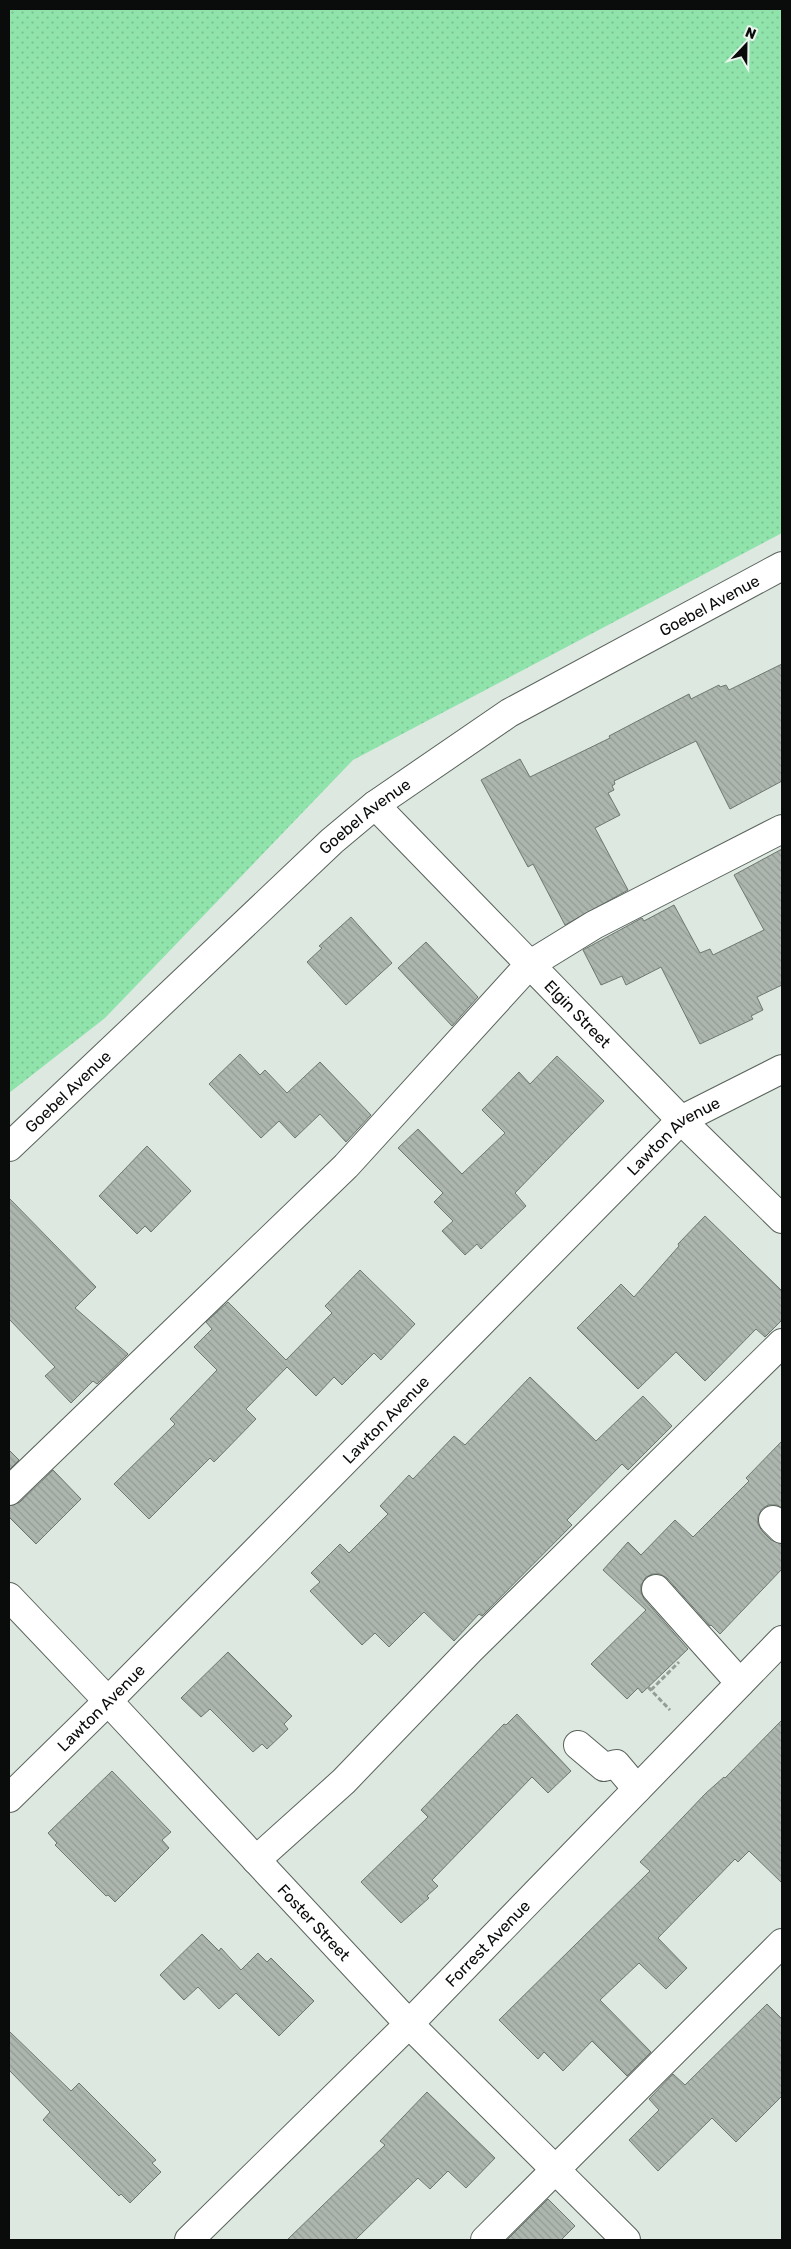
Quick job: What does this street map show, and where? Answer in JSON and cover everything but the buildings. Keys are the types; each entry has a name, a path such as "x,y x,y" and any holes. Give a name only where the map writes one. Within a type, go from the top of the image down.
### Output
{"street":[{"name":"Goebel Avenue","path":"9,1147 325,848 375,806 509,713 782,566"},
{"name":"Elgin Street","path":"375,806 681,1120 782,1220"},
{"path":"9,1491 346,1166 529,965 594,925 782,829"},
{"name":"Lawton Avenue","path":"9,1798 108,1701 681,1120 782,1069"},
{"path":"256,1860 344,1781 469,1651 782,1343"},
{"path":"656,1589 740,1683"},
{"name":"Foster Street","path":"9,1597 409,2024 626,2240"},
{"name":"Forrest Avenue","path":"189,2240 409,2024 782,1640"},
{"path":"578,1745 604,1767 616,1764 637,1789"},
{"path":"485,2240 782,1943"}],"green space":[{"path":"9,9 782,9 782,533 353,760 105,1018 9,1093"}]}
